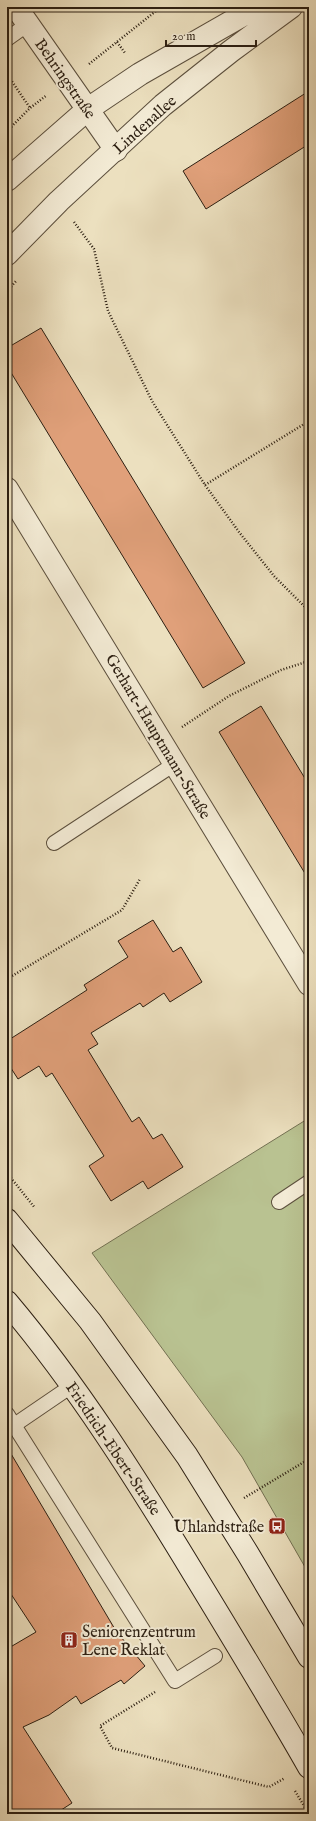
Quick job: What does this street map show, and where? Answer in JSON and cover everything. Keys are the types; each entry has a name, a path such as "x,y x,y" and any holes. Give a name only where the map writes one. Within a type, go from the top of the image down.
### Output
{"street":[{"path":"7,180 88,109 140,74 257,7"},
{"name":"Lindenallee","path":"7,254 59,201 163,105 291,7"},
{"name":"Behringstraße","path":"22,16 116,150"},
{"name":"Gerhart-Hauptmann-Straße","path":"7,488 162,740 309,984"},
{"path":"7,1220 90,1321 187,1456 248,1554 309,1657"},
{"name":"Friedrich-Ebert-Straße","path":"7,1302 73,1385 155,1509 265,1690 309,1767"}],"lane":[{"path":"7,39 22,16"},
{"path":"54,843 176,763"},
{"path":"278,1202 309,1182"},
{"path":"73,1385 10,1423 175,1681 216,1656"}],"path":[{"path":"7,131 30,108 161,7"},
{"path":"7,74 30,108"},
{"path":"59,201 94,249 108,311 152,401 205,485 274,576 309,611"},
{"path":"205,485 309,420"},
{"path":"162,740 229,696 281,670 309,661"},
{"path":"7,979 122,910 140,879"},
{"path":"7,1173 12,1178"},
{"path":"243,1498 309,1459"},
{"path":"175,1681 100,1726 112,1748 269,1787 287,1777"}],"green space":[{"path":"309,1118 309,1574 242,1457 92,1253"}],"building":[{"path":"309,91 309,144 206,209 183,171"},
{"path":"41,328 245,663 203,688 7,366 7,348"},
{"path":"261,706 309,785 309,880 219,732"},
{"path":"153,920 173,952 181,947 202,982 170,1002 164,993 143,1007 140,1003 91,1033 98,1044 88,1050 132,1122 139,1117 153,1139 162,1134 183,1167 148,1189 143,1181 111,1201 89,1166 104,1156 52,1073 46,1077 39,1066 18,1079 7,1062 7,1041 87,990 84,985 128,957 118,941"},
{"name":"Seniorenzentrum Lene Reklat","path":"7,1447 116,1631 145,1666 124,1684 121,1680 81,1704 76,1696 49,1715 23,1727 72,1803 55,1814 7,1814 7,1649 36,1632 7,1588"}],"place":[{"name":"Uhlandstraße","path":"277,1526"},
{"name":"Seniorenzentrum Lene Reklat","path":"69,1640"}]}
